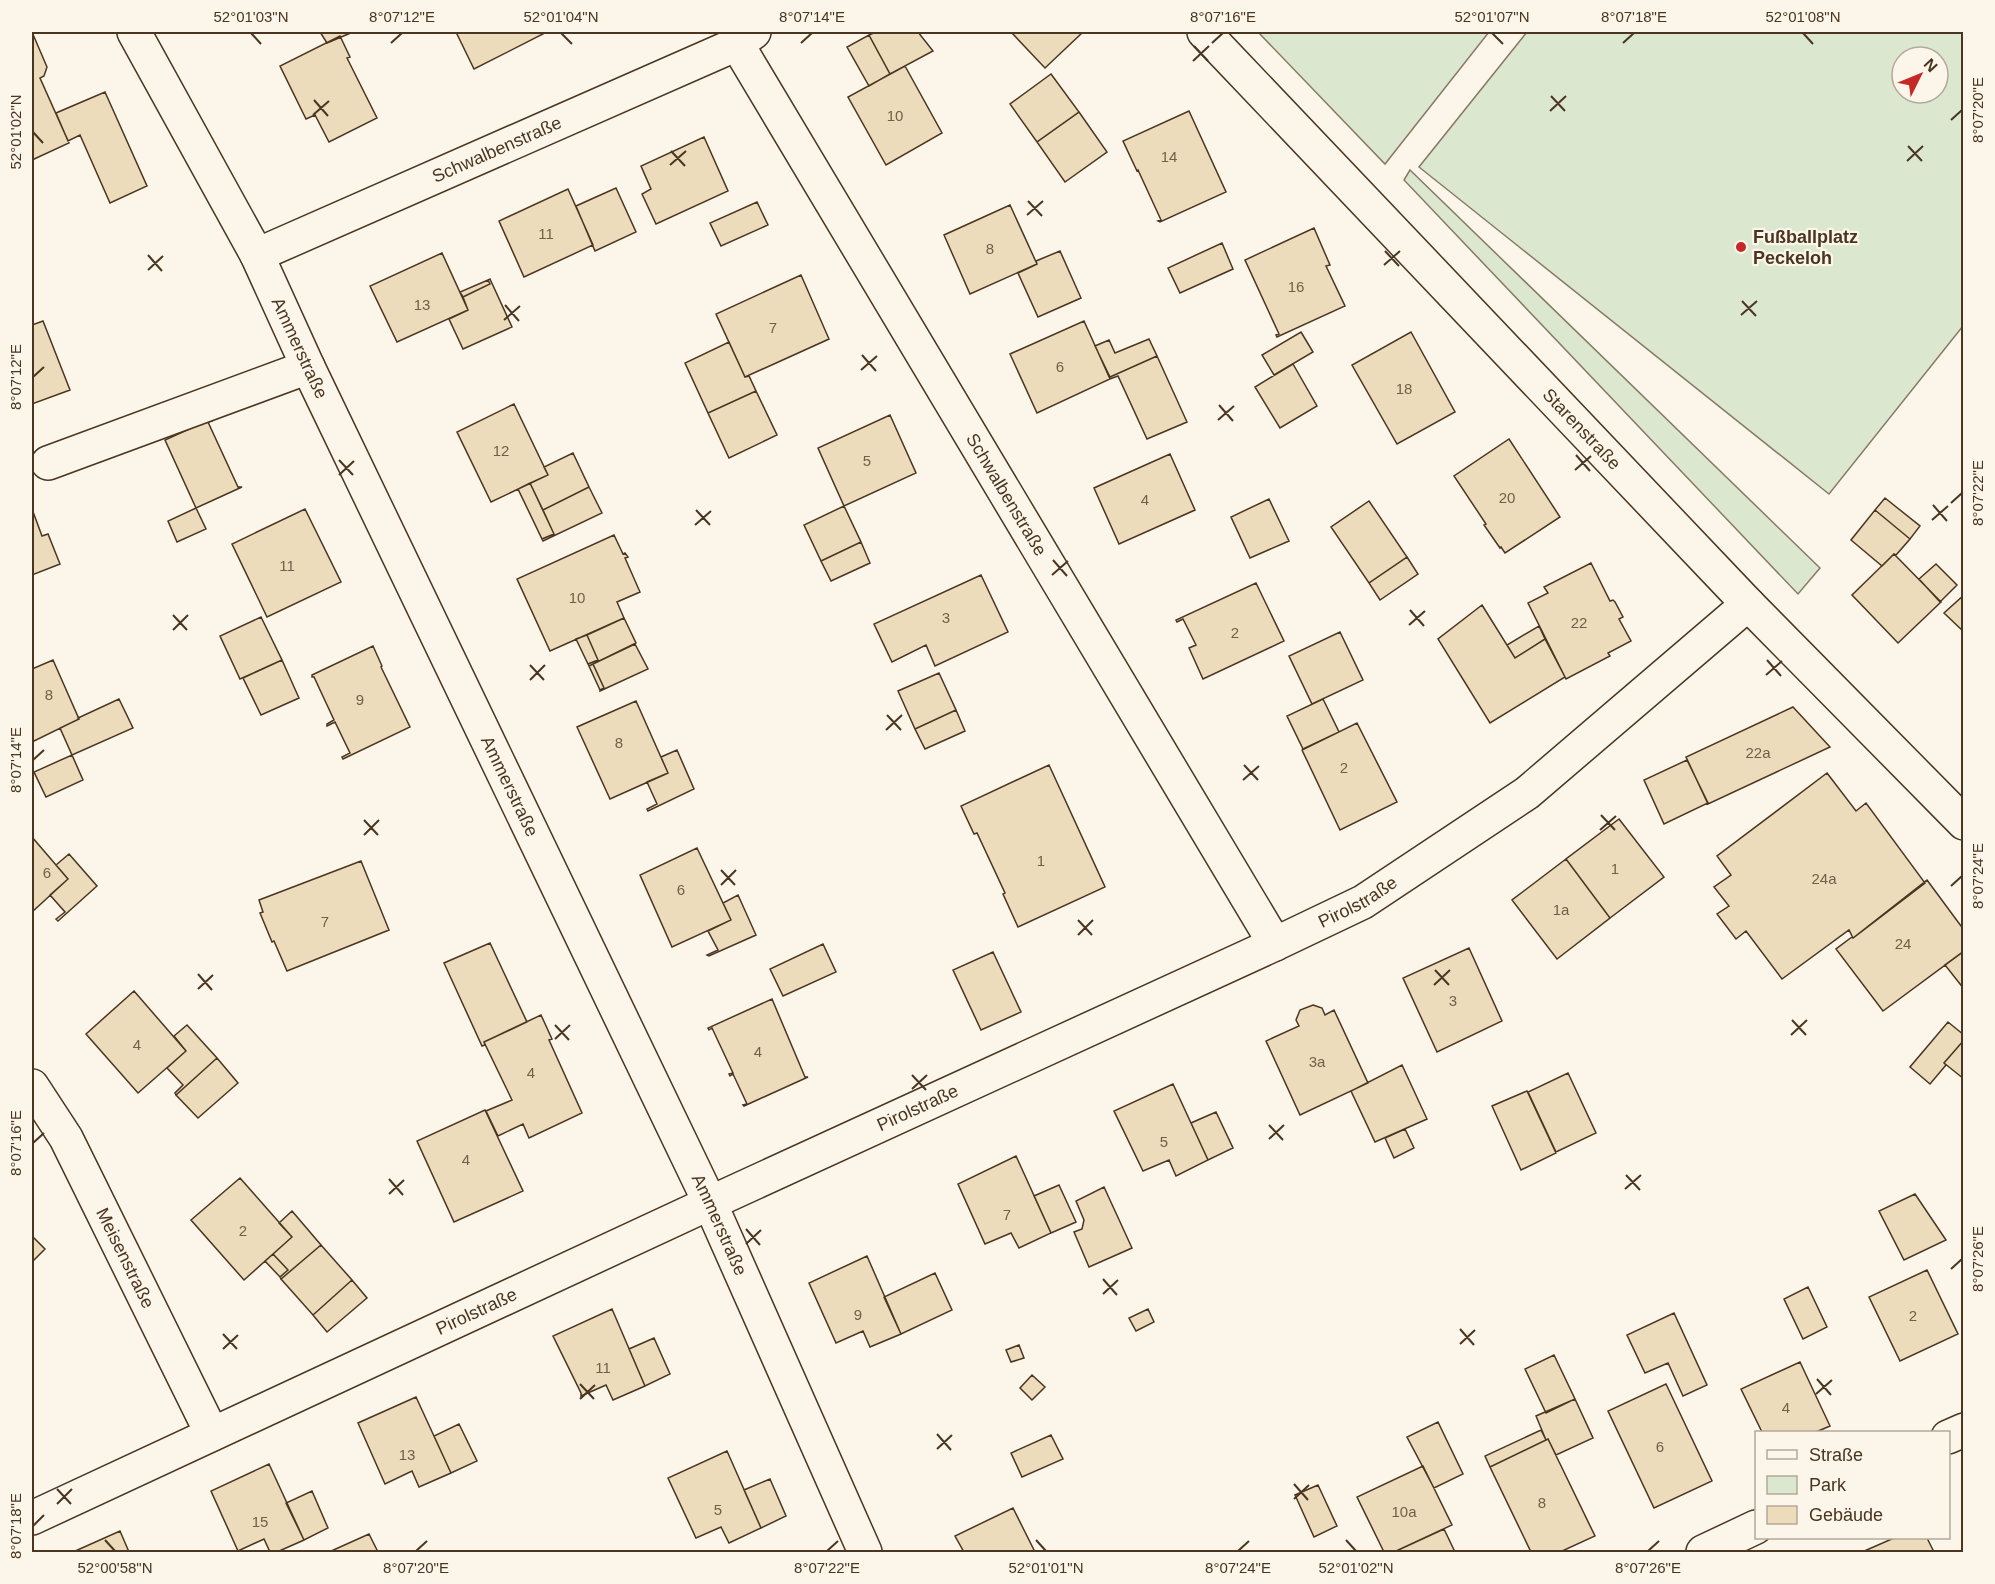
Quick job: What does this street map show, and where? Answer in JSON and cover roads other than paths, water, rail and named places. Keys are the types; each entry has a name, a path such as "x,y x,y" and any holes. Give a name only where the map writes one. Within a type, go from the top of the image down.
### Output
{"street":[{"name":"Ammerstraße","path":"134,32 257,255 308,367 710,1203 865,1552"},
{"name":"Starenstraße","path":"1204,32 1748,604 1964,823"},
{"name":"Schwalbenstraße","path":"257,255 746,38 1275,944"},
{"path":"48,463 308,367"},
{"name":"Pirolstraße","path":"32,1518 1363,902 1527,792 1748,604"},
{"name":"Meisenstraße","path":"32,1086 66,1138 212,1434"},
{"path":"1950,1436 1964,1430"},
{"path":"1703,1552 1755,1527"}],"place":[{"name":"Fußballplatz Peckeloh","path":"1741,247"}]}
